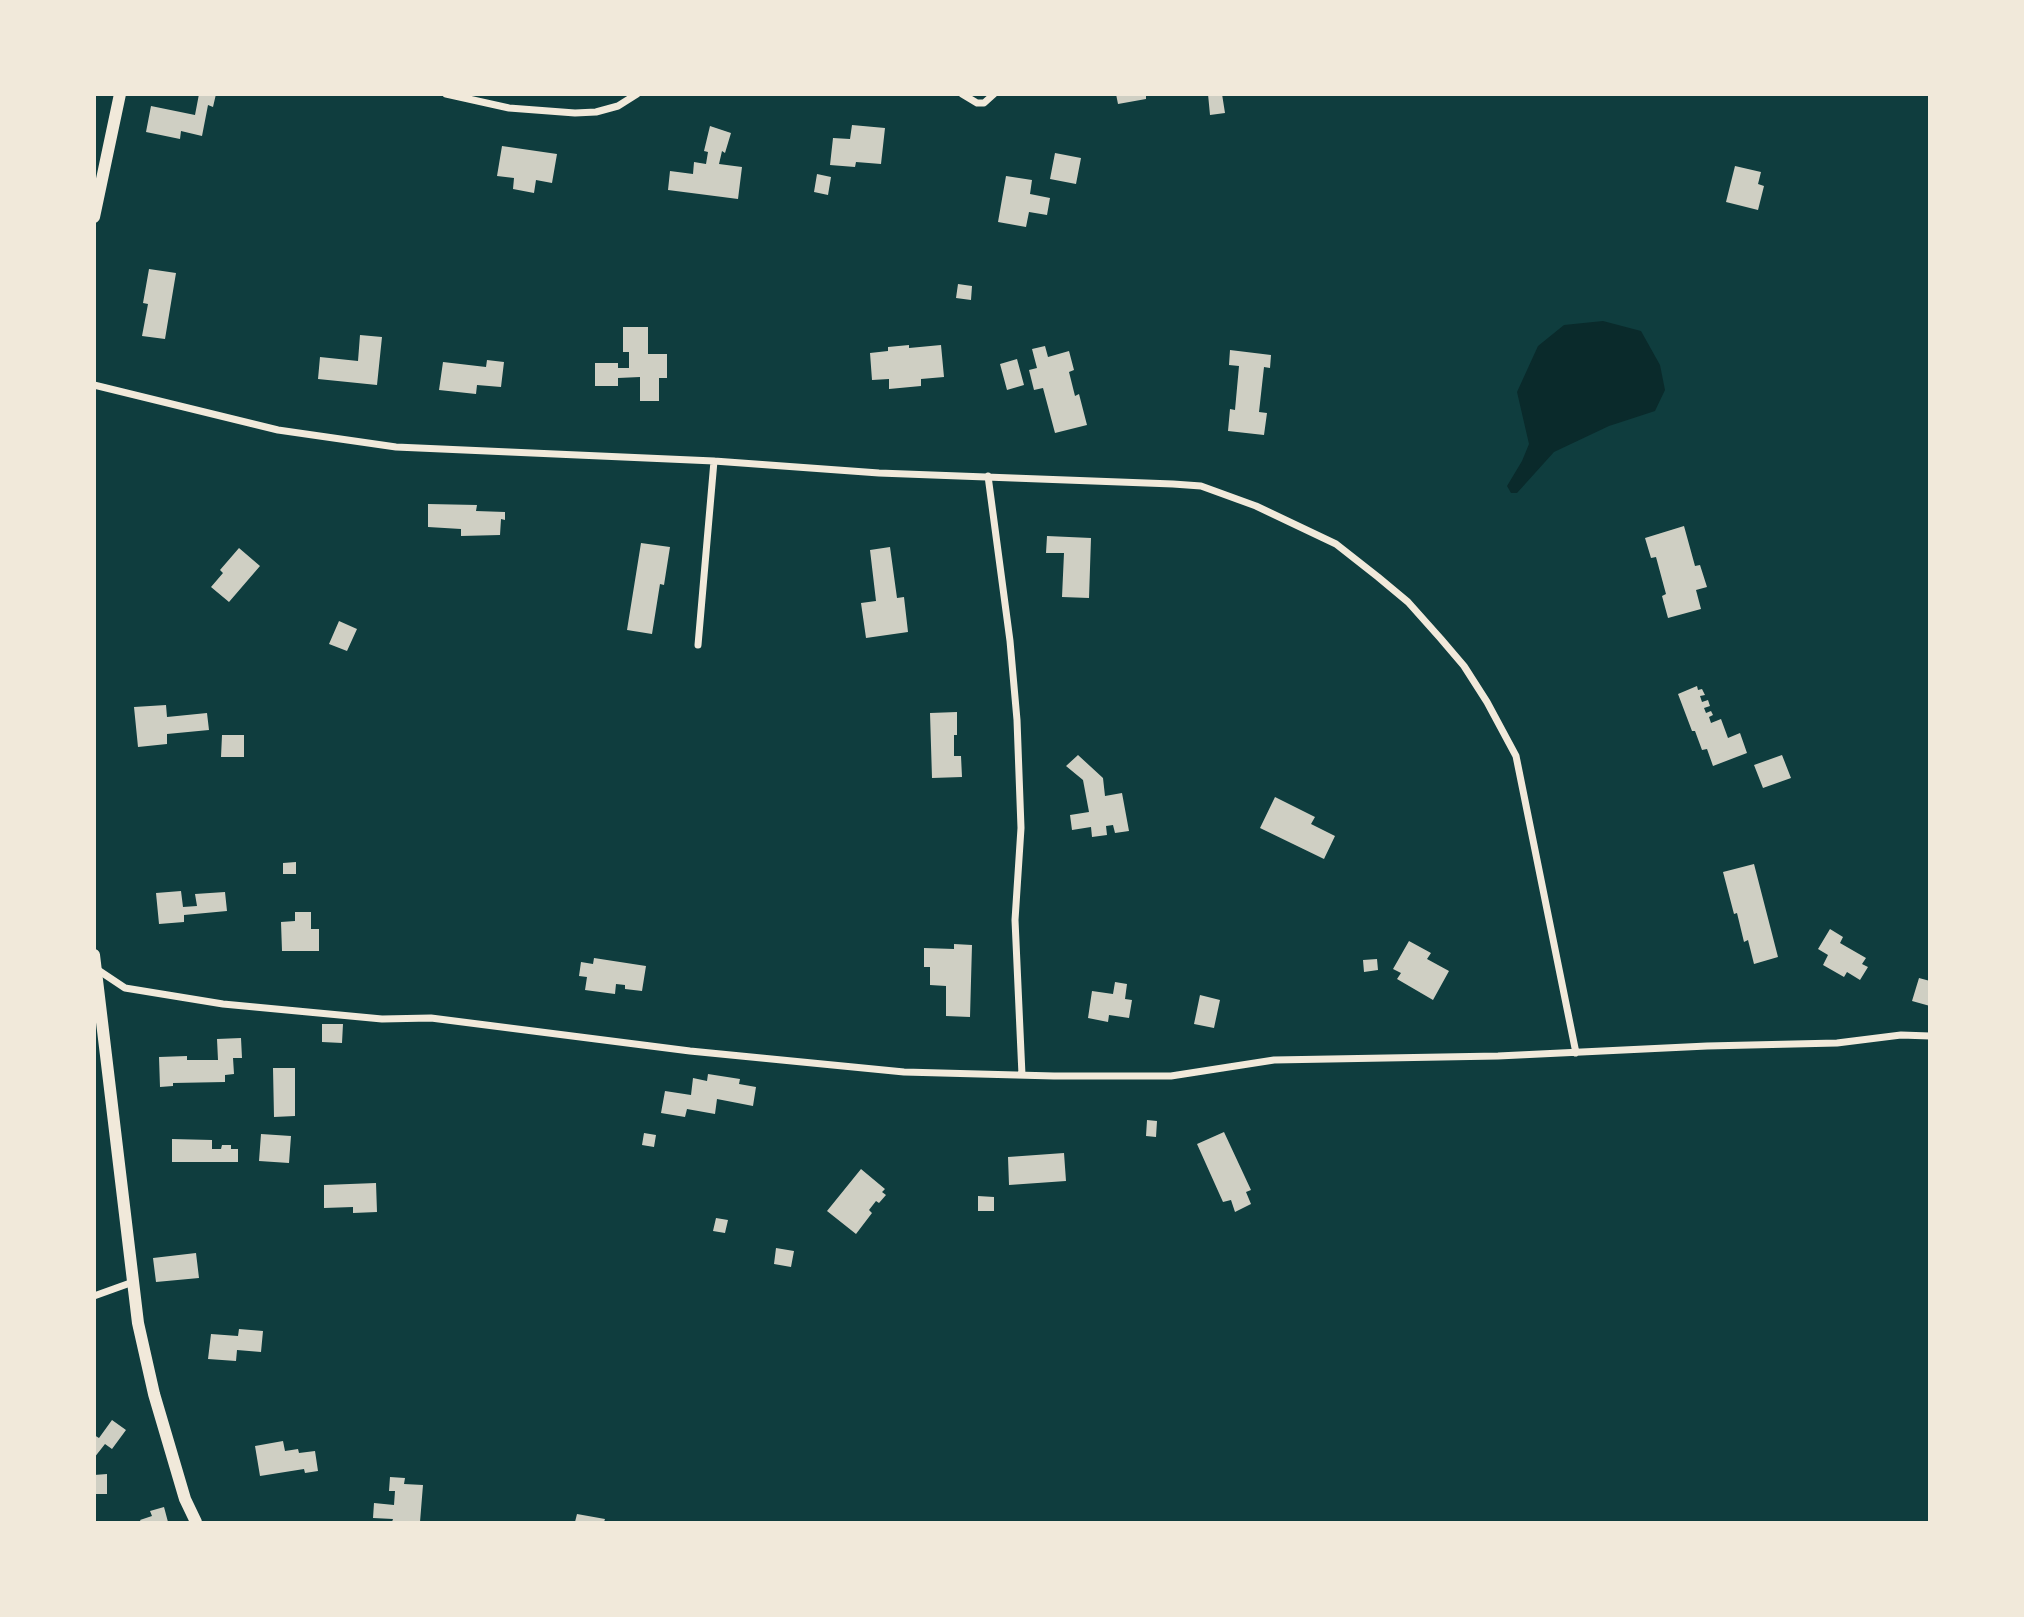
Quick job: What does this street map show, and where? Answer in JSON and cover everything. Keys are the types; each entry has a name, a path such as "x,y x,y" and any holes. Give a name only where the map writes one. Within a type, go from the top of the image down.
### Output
{"main road":[{"path":"94,217 120,94"},
{"path":"94,955 138,1323 154,1394 185,1499 196,1522"}],"street":[{"path":"446,94 509,108 575,113 596,112 618,106 637,94"},
{"path":"962,94 977,103 984,103 993,94"},
{"path":"94,385 278,430 358,443 456,451 714,461 839,471 1173,484 1201,486 1220,491 1256,506 1336,544 1408,602 1464,666 1487,702 1516,756 1576,1053"},
{"path":"698,645 714,461"},
{"path":"988,476 1010,641 1017,720 1021,828 1015,920 1022,1074"},
{"path":"96,968 125,988 223,1004 355,1017 431,1018 691,1051 904,1072 1171,1076 1274,1060 1576,1053 1837,1043 1901,1035 1930,1037"},
{"path":"94,1296 134,1282"}],"water":[{"path":"1603,321 1641,331 1660,365 1665,390 1655,411 1609,426 1554,452 1517,493 1511,493 1507,486 1529,444 1517,392 1538,346 1564,325"}],"building":[{"path":"199,94 216,94 213,107 208,105 202,136 181,131 180,139 146,132 151,106 195,115"},
{"path":"1116,94 1146,94 1146,99 1118,104"},
{"path":"1208,94 1222,94 1225,113 1210,115"},
{"path":"852,125 885,128 881,164 856,162 855,167 830,165 833,138 850,139"},
{"path":"710,126 731,133 719,164 742,167 738,199 668,190 670,171 693,174 694,162 706,164 708,152 704,151"},
{"path":"502,146 557,154 552,183 536,180 534,193 513,189 514,178 497,176"},
{"path":"1055,153 1081,158 1076,184 1050,179"},
{"path":"1735,166 1761,172 1758,184 1764,186 1758,210 1726,202"},
{"path":"817,174 831,177 828,195 814,192"},
{"path":"1006,176 1032,180 1030,194 1050,198 1047,215 1029,212 1026,227 998,222"},
{"path":"149,269 176,273 165,339 142,336 148,304 143,303"},
{"path":"958,284 972,286 971,300 956,298"},
{"path":"623,327 648,327 648,354 667,354 667,378 659,378 659,401 640,401 640,377 618,378 618,386 595,386 595,363 618,363 618,368 629,368 629,352 623,352"},
{"path":"360,335 382,337 377,385 318,379 320,357 358,361"},
{"path":"909,345 909,348 941,345 944,377 921,379 921,386 889,389 889,379 872,380 870,353 888,351 888,347"},
{"path":"1045,346 1048,357 1069,351 1074,370 1069,372 1075,396 1079,394 1087,425 1055,433 1043,388 1034,390 1029,370 1037,368 1032,349"},
{"path":"1230,350 1271,355 1270,368 1264,367 1259,412 1267,413 1264,435 1228,431 1230,409 1235,410 1239,366 1229,365"},
{"path":"1017,359 1024,385 1007,390 1000,364"},
{"path":"487,360 504,362 501,387 477,385 476,394 439,390 443,362 486,367"},
{"path":"428,504 477,505 476,511 505,512 505,520 501,519 500,535 461,536 461,529 428,527"},
{"path":"1684,526 1695,566 1700,565 1707,587 1696,590 1701,609 1668,618 1662,596 1666,594 1656,557 1651,558 1645,538"},
{"path":"1047,536 1091,538 1089,598 1062,597 1064,553 1046,553"},
{"path":"641,543 670,547 664,585 660,584 652,634 627,630"},
{"path":"890,547 897,598 904,597 908,632 866,638 861,603 876,601 870,550"},
{"path":"239,548 260,566 229,602 211,587 223,573 220,570"},
{"path":"339,621 357,629 347,651 329,644"},
{"path":"1697,686 1705,695 1700,696 1702,702 1708,700 1710,706 1704,708 1706,713 1711,711 1713,715 1709,717 1711,723 1721,719 1728,738 1740,733 1747,753 1713,766 1707,749 1702,750 1695,731 1692,731 1678,694"},
{"path":"166,705 167,717 207,713 209,730 167,734 167,744 138,747 134,707"},
{"path":"957,712 954,756 961,756 962,777 932,778 930,713"},
{"path":"222,735 244,735 244,757 221,757"},
{"path":"1078,755 1103,778 1105,796 1122,793 1129,831 1115,833 1113,825 1106,826 1107,835 1092,837 1091,827 1072,830 1070,815 1089,812 1083,780 1066,766"},
{"path":"1782,755 1791,778 1763,788 1754,765"},
{"path":"1275,797 1315,817 1311,824 1335,836 1324,859 1260,828"},
{"path":"296,862 296,874 283,874 283,863"},
{"path":"1754,864 1778,957 1754,964 1748,940 1744,942 1737,913 1734,914 1723,872"},
{"path":"181,891 183,907 197,906 195,894 225,892 227,911 184,915 184,922 159,924 156,893"},
{"path":"295,912 311,912 311,929 319,929 319,951 282,951 281,922 295,921"},
{"path":"1830,929 1843,937 1840,943 1866,958 1862,964 1868,967 1860,980 1847,972 1844,977 1823,965 1828,955 1818,949"},
{"path":"1409,941 1431,953 1427,959 1449,971 1433,1000 1397,979 1401,973 1393,969"},
{"path":"954,944 972,945 970,1017 946,1016 946,986 930,985 930,967 924,967 924,948 954,949"},
{"path":"594,958 646,966 642,991 625,989 625,985 616,984 615,994 585,990 587,977 579,976 581,962 593,964"},
{"path":"1377,959 1378,970 1364,972 1363,960"},
{"path":"1919,978 1930,981 1930,1006 1912,1001"},
{"path":"1115,982 1127,984 1125,999 1132,1000 1129,1018 1109,1015 1108,1022 1088,1018 1092,991 1113,994"},
{"path":"1200,995 1220,1000 1214,1028 1194,1024"},
{"path":"322,1024 343,1024 342,1043 322,1042"},
{"path":"241,1038 242,1058 233,1058 234,1074 225,1075 225,1082 173,1083 173,1086 160,1087 159,1057 187,1056 187,1060 218,1060 217,1039"},
{"path":"273,1068 295,1068 295,1116 274,1117"},
{"path":"708,1074 740,1079 739,1084 756,1087 753,1106 717,1099 715,1114 687,1109 685,1117 661,1113 665,1091 691,1095 693,1078 707,1081"},
{"path":"1147,1120 1157,1121 1156,1137 1146,1136"},
{"path":"1224,1132 1251,1190 1246,1192 1251,1204 1235,1212 1231,1200 1223,1202 1197,1144"},
{"path":"644,1133 656,1135 654,1147 642,1145"},
{"path":"261,1134 291,1136 289,1163 259,1161"},
{"path":"172,1139 212,1140 212,1149 231,1145 231,1149 238,1149 238,1162 172,1162"},
{"path":"1064,1153 1066,1181 1009,1185 1008,1157"},
{"path":"861,1169 885,1189 882,1192 886,1195 879,1203 876,1201 869,1210 872,1213 856,1234 827,1211"},
{"path":"376,1183 377,1212 353,1213 353,1207 324,1208 324,1185"},
{"path":"978,1196 994,1197 994,1211 978,1211"},
{"path":"716,1218 728,1220 725,1233 713,1231"},
{"path":"776,1248 794,1251 791,1267 774,1264"},
{"path":"196,1253 199,1278 156,1282 153,1258"},
{"path":"239,1329 263,1331 261,1352 237,1350 236,1361 208,1359 211,1334 238,1336"},
{"path":"112,1420 126,1430 112,1449 105,1444 94,1458 94,1435 99,1438"},
{"path":"283,1441 285,1451 315,1451 318,1471 305,1473 304,1469 260,1476 255,1446"},
{"path":"107,1474 107,1494 94,1494 94,1475"},
{"path":"390,1477 405,1478 404,1484 423,1485 420,1522 392,1522 393,1519 373,1518 374,1503 394,1505 395,1491 389,1491"},
{"path":"164,1507 168,1522 141,1522 140,1520 152,1516 150,1511"},
{"path":"577,1514 605,1519 604,1522 575,1522"}]}
